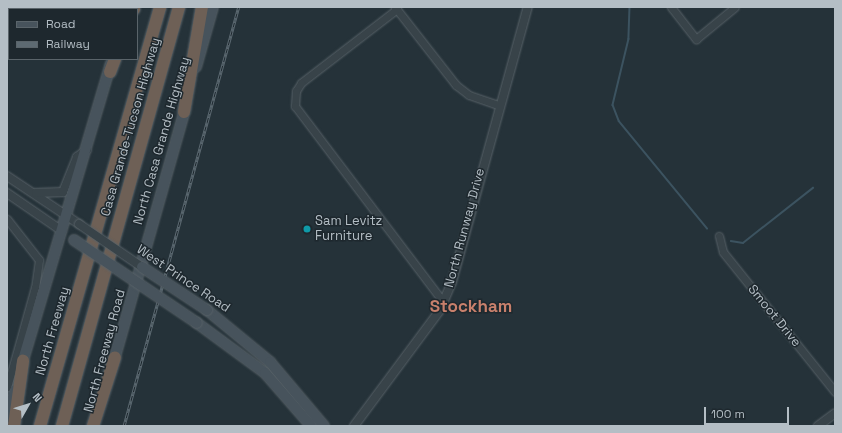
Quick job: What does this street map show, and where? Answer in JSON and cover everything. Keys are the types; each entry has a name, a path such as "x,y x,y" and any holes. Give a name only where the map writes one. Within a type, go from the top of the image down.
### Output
{"highway":[{"name":"Casa Grande-Tucson Highway","path":"92,244 160,7"},
{"name":"Casa Grande-Tucson Highway","path":"62,426 179,7"},
{"path":"184,112 202,7"},
{"path":"110,72 116,60"},
{"name":"North Freeway","path":"40,426 92,244"},
{"path":"93,426 115,357"},
{"path":"14,426 23,361"}],"main road":[{"name":"North Casa Grande Highway","path":"138,282 213,7"},
{"path":"7,417 110,72 112,60"},
{"path":"62,231 138,282 265,373 311,426"},
{"name":"West Prince Road","path":"142,267 207,310 270,362 324,426"},
{"name":"North Freeway Road","path":"98,426 115,357 138,282"}],"street":[{"name":"North Runway Drive","path":"354,426 443,302 452,282 498,105 528,7"},
{"path":"671,7 696,39 735,7"},
{"path":"443,302 306,124 294,99 302,83 396,8 456,85 469,95 498,105"},
{"path":"29,190 44,195 63,192 77,157 86,150"},
{"name":"West Prince Road","path":"7,176 142,267"},
{"path":"7,193 62,231"},
{"path":"7,219 39,260 7,387"},
{"name":"Smoot Drive","path":"719,236 723,252 835,392"},
{"path":"818,426 835,413"}],"waterway":[{"path":"630,7 629,39 613,105 619,121 707,228"},
{"path":"731,241 743,243 813,188"}],"railway":[{"path":"124,426 239,7"}],"place":[{"name":"Sam Levitz Furniture","path":"307,229"}],"district":[{"name":"Stockham","path":"471,307"}]}
